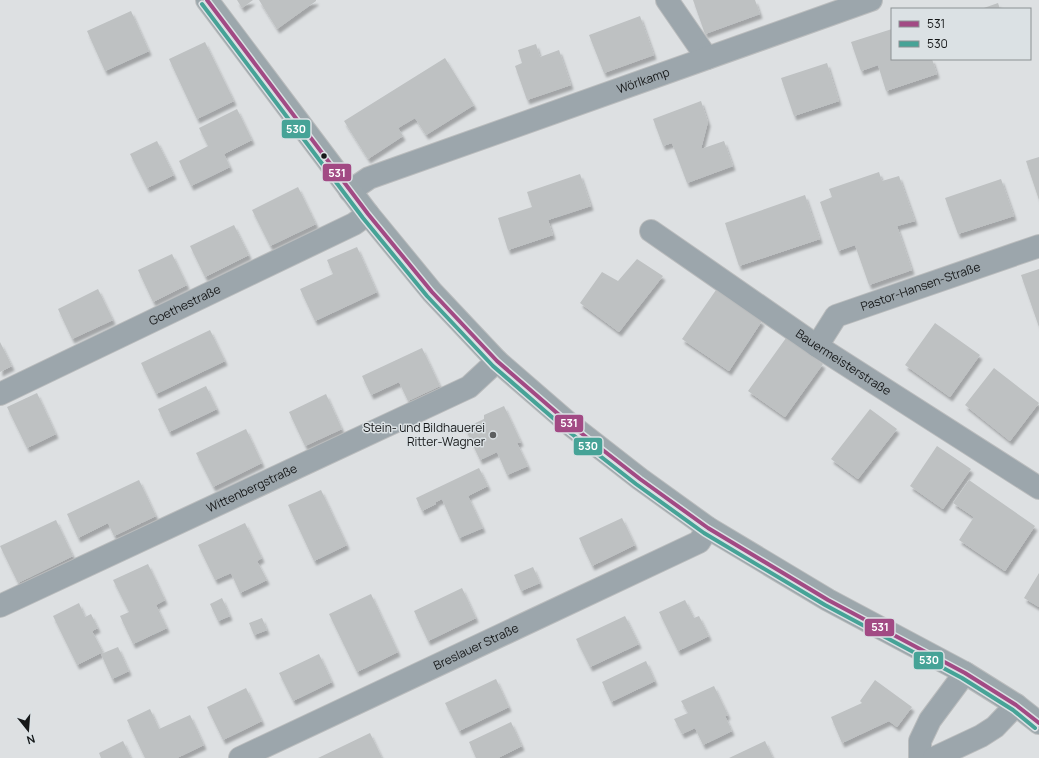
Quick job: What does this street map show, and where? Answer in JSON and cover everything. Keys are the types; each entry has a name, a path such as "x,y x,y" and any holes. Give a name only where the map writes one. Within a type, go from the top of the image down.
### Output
{"main road":[{"path":"207,0 368,214 432,292 497,361 578,431 640,479 708,528 828,600 965,673 1016,704 1039,723"}],"street":[{"path":"667,0 707,58"},
{"name":"Wörlkamp","path":"350,191 369,178 871,0"},
{"name":"Goethestraße","path":"0,394 354,224 368,214"},
{"name":"Bauermeisterstraße","path":"651,231 817,346 1039,488"},
{"name":"Pastor-Hansen-Straße","path":"817,346 836,316 1039,246"},
{"name":"Wittenbergstraße","path":"0,606 469,387 497,361"},
{"name":"Breslauer Straße","path":"240,758 699,542 708,528"},
{"path":"920,758 920,741 930,720 942,706 965,673"},
{"path":"934,758 981,736 995,727 1016,704"}],"building":[{"path":"237,0 253,0 242,8"},
{"path":"259,0 316,0 316,1 277,29"},
{"path":"693,0 755,0 760,14 705,34"},
{"path":"998,3 1000,8 984,8"},
{"path":"131,11 149,51 105,71 87,31"},
{"path":"640,16 654,55 604,73 589,35"},
{"path":"891,29 891,60 932,60 937,74 886,91 878,65 861,71 851,42"},
{"path":"205,42 234,101 197,119 169,59"},
{"path":"536,44 540,57 559,50 571,85 527,100 515,66 522,63 518,50"},
{"path":"445,58 474,105 426,135 415,118 398,128 403,136 368,159 344,121"},
{"path":"827,63 839,101 794,116 781,78"},
{"path":"701,101 708,122 701,149 724,141 733,166 687,183 672,143 663,146 653,119"},
{"path":"237,109 252,140 224,154 230,167 191,186 179,161 208,146 199,128"},
{"path":"157,141 174,175 147,188 130,154"},
{"path":"1039,157 1039,200 1026,161"},
{"path":"879,172 882,181 899,176 915,221 897,226 912,270 869,285 855,245 838,251 820,202 832,197 829,189"},
{"path":"580,174 591,206 548,220 553,235 508,250 498,218 532,207 527,192"},
{"path":"1001,179 1014,216 958,234 945,198"},
{"path":"298,187 316,224 270,246 252,210"},
{"path":"805,195 820,239 739,266 725,223"},
{"path":"234,225 249,255 205,277 190,246"},
{"path":"357,247 377,292 315,321 300,289 333,274 327,260"},
{"path":"172,254 187,285 153,302 138,270"},
{"path":"637,259 663,276 619,332 580,303 602,272 618,281"},
{"path":"1039,269 1039,327 1021,275"},
{"path":"98,289 113,320 72,339 58,309"},
{"path":"716,290 762,321 729,371 682,339"},
{"path":"935,323 980,355 950,397 905,365"},
{"path":"210,330 225,361 156,394 141,363"},
{"path":"786,338 823,364 785,417 748,391"},
{"path":"0,342 12,366 0,372"},
{"path":"422,348 440,386 408,401 399,382 371,395 362,376"},
{"path":"994,368 1039,403 1010,441 965,405"},
{"path":"206,386 217,409 169,432 158,409"},
{"path":"37,393 56,434 27,448 7,407"},
{"path":"326,394 342,429 305,446 289,412"},
{"name":"Stein- und Bildhauerei Ritter-Wagner","path":"504,406 521,442 517,443 528,466 507,475 497,452 480,460 465,428 484,419 484,415"},
{"path":"870,409 897,429 858,479 831,459"},
{"path":"246,429 262,463 213,487 196,453"},
{"path":"937,446 971,469 943,509 910,486"},
{"path":"479,468 488,486 468,496 483,528 459,538 442,499 436,502 436,504 422,511 416,498"},
{"path":"139,480 156,516 114,536 108,523 78,538 67,514"},
{"path":"969,480 1035,526 1005,571 959,540 974,517 953,503"},
{"path":"321,490 347,545 314,561 288,505"},
{"path":"622,518 635,545 592,566 579,538"},
{"path":"56,520 73,556 18,583 0,546"},
{"path":"245,523 262,558 257,561 267,580 240,593 231,573 215,580 198,545"},
{"path":"148,564 165,600 156,605 167,628 133,644 120,616 129,612 113,580"},
{"path":"533,567 540,583 521,591 514,575"},
{"path":"1039,573 1039,607 1024,598"},
{"path":"462,588 476,618 428,641 414,611"},
{"path":"371,594 398,652 357,672 329,614"},
{"path":"222,598 230,616 218,621 210,604"},
{"path":"685,600 694,618 699,616 709,636 678,651 659,612"},
{"path":"79,603 85,617 91,614 98,628 92,631 103,652 77,665 53,616"},
{"path":"625,616 639,644 590,667 576,639"},
{"path":"262,618 267,630 254,635 249,623"},
{"path":"118,647 129,671 112,679 101,654"},
{"path":"319,654 332,682 293,701 279,673"},
{"path":"646,661 655,681 611,702 602,682"},
{"path":"496,679 509,707 459,731 445,703"},
{"path":"875,680 912,707 897,727 889,721 842,743 831,717 862,703 860,701"},
{"path":"714,686 728,715 725,716 732,731 703,745 695,728 682,734 674,719 688,713 681,701"},
{"path":"246,688 262,721 223,740 207,707"},
{"path":"150,709 159,729 190,715 204,745 177,758 145,758 127,720"},
{"path":"511,722 522,746 498,758 476,758 469,742"},
{"path":"370,733 382,758 318,758"},
{"path":"123,741 131,758 101,758 99,753"},
{"path":"765,741 773,758 729,758"}],"transit line":[{"name":"531","path":"207,0 368,214 432,292 497,361 572,426 640,479 708,528 828,600 965,673 1016,705 1039,723"},
{"name":"530","path":"202,4 363,218 427,296 493,366 568,431 636,484 704,533 825,605 962,678 1013,710 1035,728"}],"place":[{"name":"Stein- und Bildhauerei Ritter-Wagner","path":"493,435"}]}
